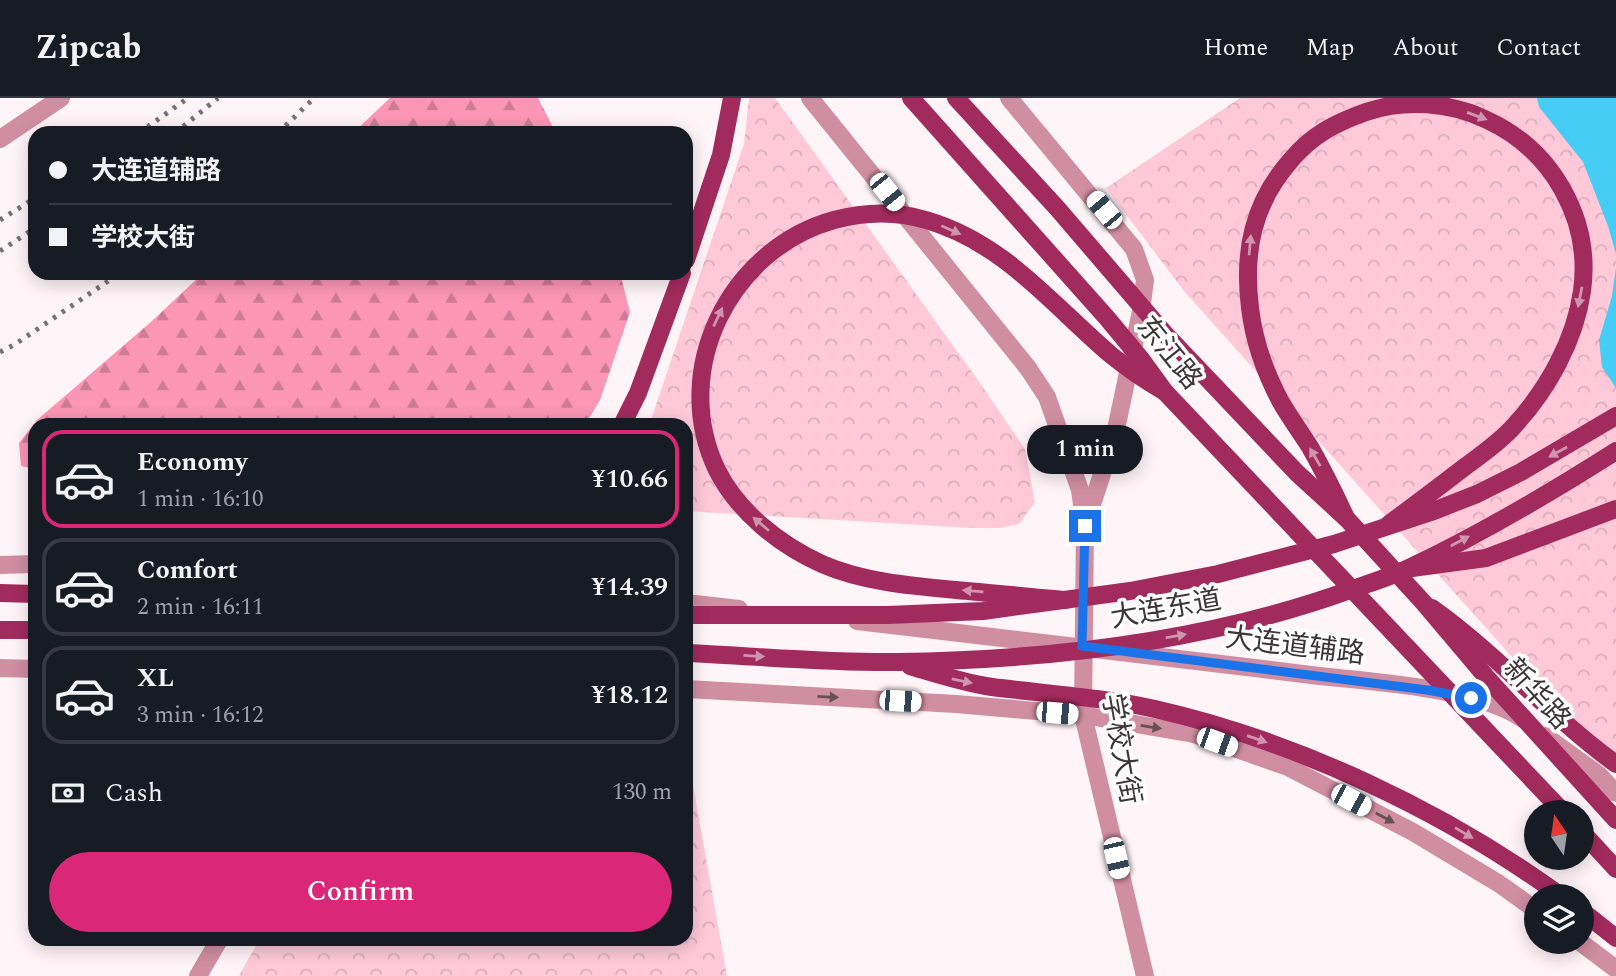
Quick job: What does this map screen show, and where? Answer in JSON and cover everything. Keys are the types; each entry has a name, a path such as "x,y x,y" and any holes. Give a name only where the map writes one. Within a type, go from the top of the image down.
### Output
{"main road":[{"path":"693,239 721,155 732,98"},
{"name":"东江路","path":"911,98 1107,318 1165,392 1552,800"},
{"name":"东江路","path":"956,98 1057,208 1166,335 1297,473 1346,518 1423,602"},
{"path":"1346,518 1325,473 1283,405 1260,350 1250,309 1249,238 1276,177 1299,150 1324,129 1387,105 1447,106 1479,116 1504,128 1533,150 1555,174 1572,208 1583,252 1582,291 1573,329 1550,379 1514,427 1384,528"},
{"path":"1066,600 926,587 852,574 814,560 760,524 724,481 710,450 706,433 701,384 708,342 715,322 740,282 770,252 785,242 820,224 839,219 863,214 897,214 925,219 946,227 991,251 1030,279 1109,354 1133,373 1165,392"},
{"path":"626,418 655,350 679,280"},
{"name":"大连东道","path":"693,615 942,614 1015,608 1130,591 1218,574 1334,544 1478,494 1559,452 1616,416"},
{"name":"大连东道","path":"693,653 897,662 1016,656 1168,638 1312,604 1408,569 1528,505 1616,451"},
{"path":"1408,569 1486,558 1616,509"},
{"path":"0,593 28,594"},
{"path":"1423,602 1479,643 1556,716 1616,764"},
{"name":"新华路","path":"1423,602 1480,671 1616,820"},
{"path":"0,630 28,630"},
{"path":"897,662 990,687 1072,695 1155,709 1266,742 1355,778 1428,813 1491,849 1543,884"},
{"path":"1594,845 1616,869"},
{"path":"1594,921 1616,939"}],"street":[{"path":"0,139 61,98"},
{"path":"810,98 992,323 1047,397 1080,490 1085,526"},
{"path":"1009,98 1134,249 1145,280 1142,311 1115,434 1085,526"},
{"name":"学校大街","path":"1085,526 1083,715 1145,976"},
{"path":"0,565 28,564"},
{"name":"大连道辅路","path":"693,604 1082,646 1427,690 1498,705 1530,724 1599,775 1616,793"},
{"path":"0,668 28,669"},
{"path":"693,689 956,704 1083,715 1194,734 1288,767 1413,832 1524,901"},
{"path":"198,976 216,946"},
{"path":"1594,952 1616,969"}],"green space":[{"path":"390,98 538,98 552,126 360,126"},
{"path":"749,98 775,98 1025,449 1035,502 1019,524 999,528 971,528 693,511 693,418 652,418 744,144"},
{"path":"1240,98 1616,98 1616,773 1184,291 1106,188"},
{"path":"196,280 622,280 630,312 600,400 589,418 39,418"},
{"path":"28,432 28,468 21,466 19,443"},
{"path":"693,785 727,976 239,976 256,946 693,946"}],"water":[{"path":"1537,98 1616,98 1616,254 1583,162 1539,107"},
{"path":"1616,268 1616,388 1602,367 1599,340 1612,296"}],"railway":[{"path":"149,126 188,98"},
{"path":"184,126 218,98"},
{"path":"285,126 314,98"},
{"path":"0,220 28,202"},
{"path":"0,251 28,233"},
{"path":"0,352 110,280"}],"route":[{"path":"1085,526 1082,646 1471,698"}]}
